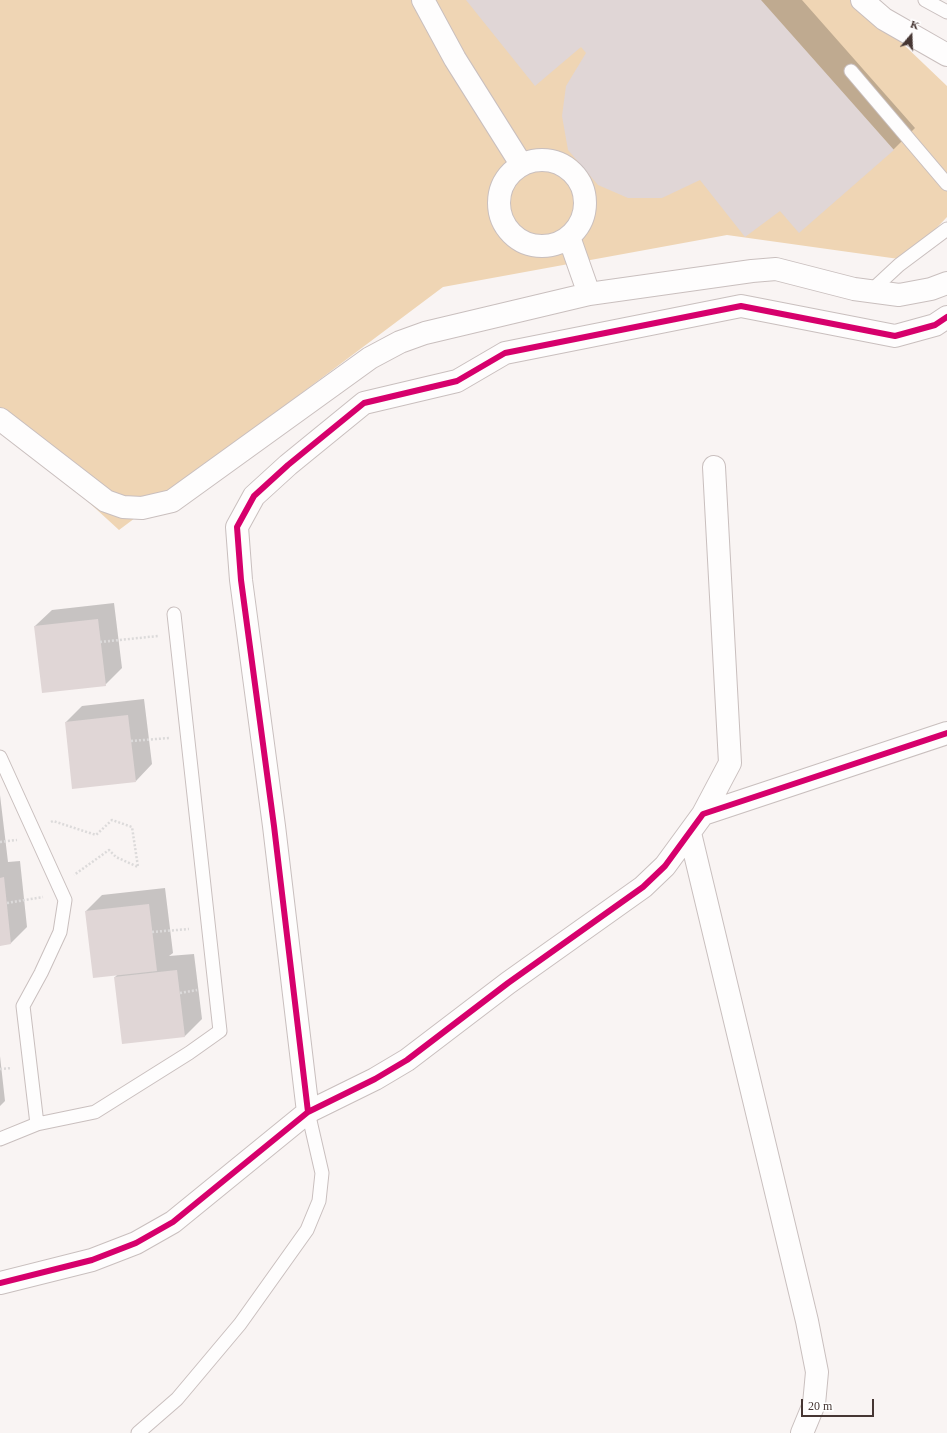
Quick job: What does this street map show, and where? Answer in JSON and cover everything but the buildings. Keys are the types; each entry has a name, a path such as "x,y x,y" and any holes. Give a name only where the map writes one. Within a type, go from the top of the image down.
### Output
{"street":[{"path":"423,0 455,60 521,164"},
{"path":"862,0 884,19 947,55"},
{"path":"550,159 563,164 575,173 582,185 586,199 585,213 579,226 569,237 557,244 543,246 528,244 516,237 506,227 500,213 499,199 502,185 510,173 521,164 535,160 550,159"},
{"path":"569,237 589,294"},
{"path":"0,419 106,501 123,507 142,508 172,501 370,358 400,342 425,333 589,294 752,271 776,269 854,289 899,295 931,289 947,283"},
{"path":"308,1112 274,826 241,580 237,527 254,496 288,464 364,403 457,381 505,353 741,306 895,336 935,325 947,317"},
{"path":"0,1283 92,1260 136,1243 173,1222 308,1112 374,1079 407,1060 508,983 643,887 665,866 703,814 730,763 714,467"},
{"path":"703,814 947,734"},
{"path":"690,833 808,1321 817,1372 814,1404 802,1433"}],"lane":[{"path":"925,0 947,12"},
{"path":"851,71 947,184"},
{"path":"871,291 899,265 947,229"},
{"path":"0,1139 37,1124 95,1112 189,1054 220,1031 174,614"},
{"path":"0,757 65,900 60,932 41,973 23,1006 37,1124"},
{"path":"138,1433 177,1399 235,1330 307,1230 319,1201 322,1173 308,1112"}],"path":[{"path":"100,642 176,634"},
{"path":"131,741 188,736"},
{"path":"7,903 61,890 109,850 116,857 138,867 132,827 112,820 96,835 53,821 34,829"},
{"path":"152,932 209,927"}],"shaded area":[{"path":"0,0 857,0 947,86 947,217 906,260 727,235 443,287 119,530 0,421"}],"cycle path":[{"path":"308,1112 274,826 241,580 237,527 254,496 288,465 364,403 457,381 505,353 741,306 895,336 935,325 947,317"},
{"path":"0,1283 92,1260 136,1243 173,1222 308,1112 375,1079 407,1060 508,983 643,887 665,866 703,814 947,733"}]}
